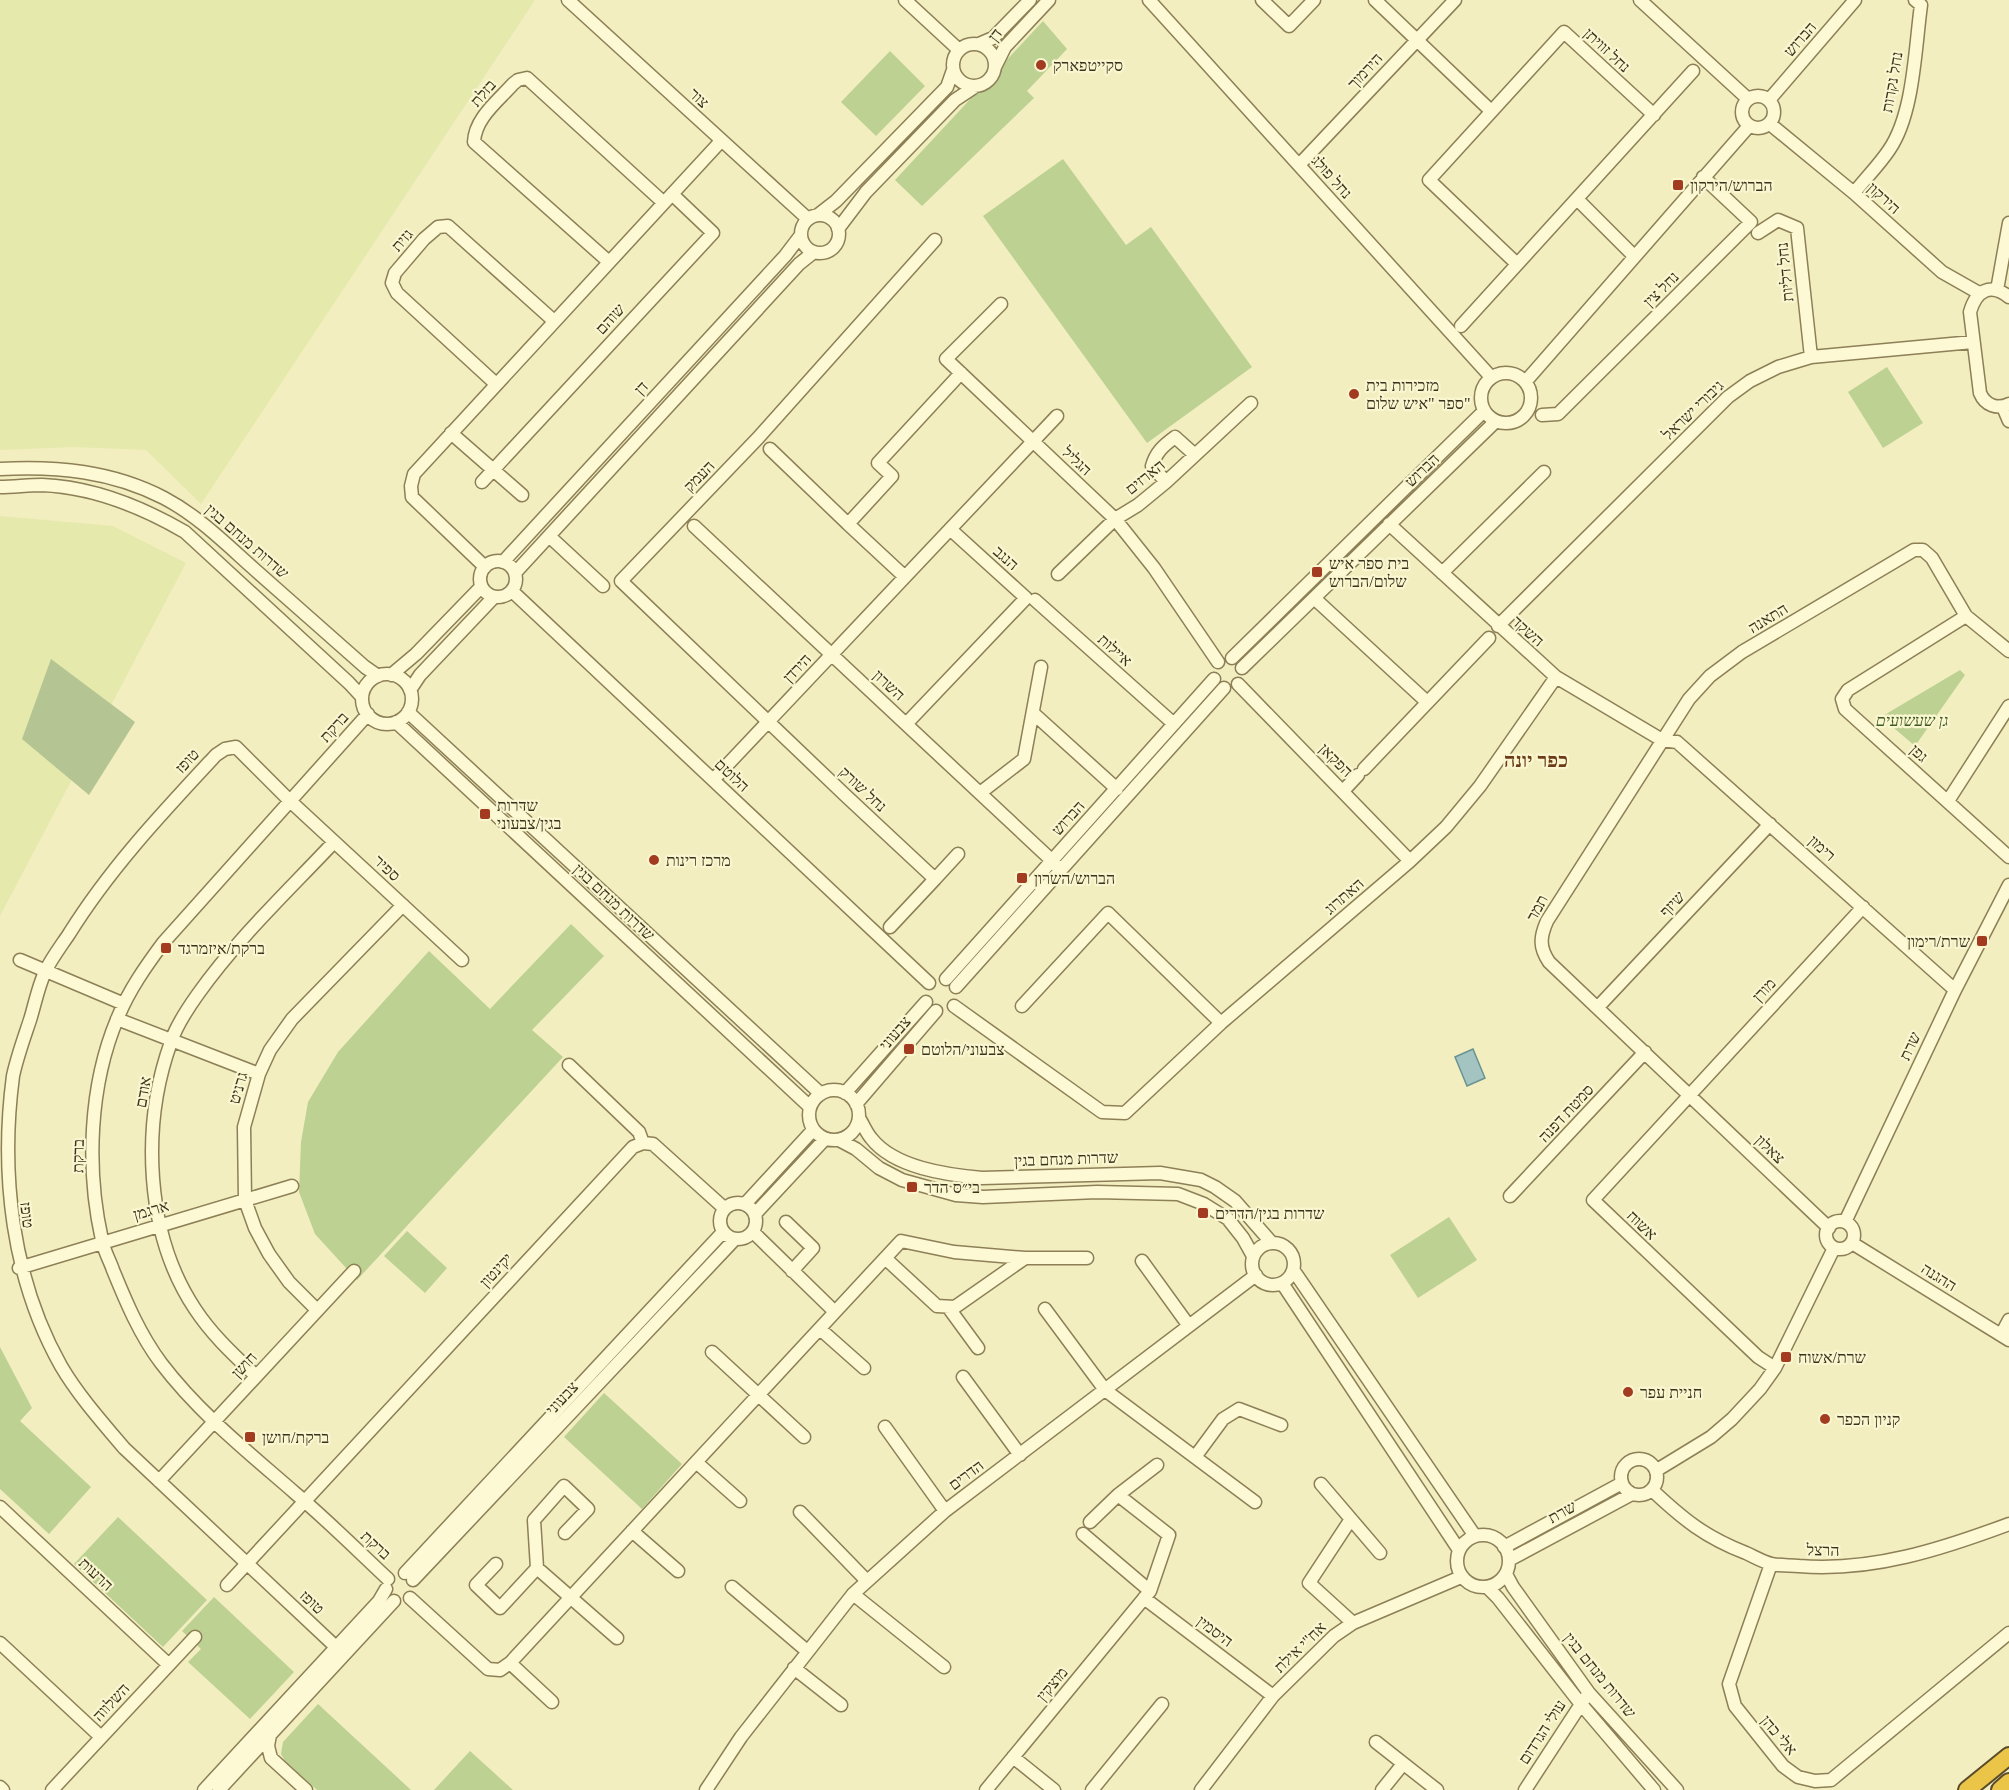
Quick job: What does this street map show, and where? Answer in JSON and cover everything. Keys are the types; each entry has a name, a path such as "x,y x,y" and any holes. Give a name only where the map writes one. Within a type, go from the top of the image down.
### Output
{"highway":[{"path":"1967,1790 2009,1755"},
{"path":"2000,1790 2009,1782"}],"street":[{"name":"צור","path":"568,0 721,141 813,217"},
{"path":"905,0 959,50"},
{"name":"דן","path":"979,44 993,38 1030,0"},
{"name":"דן","path":"995,67 1005,47 1050,0"},
{"name":"נחל פולג","path":"1149,0 1491,377"},
{"path":"1262,0 1289,26 1314,0"},
{"path":"1375,0 1491,111"},
{"name":"הירמוך","path":"1299,165 1455,0"},
{"path":"1640,0 1748,99"},
{"name":"הברוש","path":"1769,100 1855,0"},
{"name":"נחל נקרות","path":"1854,193 1890,149 1901,127 1908,102 1921,5 1915,0"},
{"name":"נחל זוויתן","path":"1517,264 1429,180 1491,111 1564,32 1654,115"},
{"path":"813,217 825,215 833,220 838,230 837,242 827,251 814,252 806,247 801,235 804,224 813,217 836,201 946,87 959,50 972,44 979,44 991,52 995,67 989,80 976,86 946,108 866,192 838,230"},
{"path":"953,70 962,83 976,86"},
{"path":"1461,326 1693,71"},
{"name":"בזלת","path":"609,262 474,142 474,134 484,116 513,84 527,78 668,198"},
{"path":"1759,96 1769,100 1774,114 1770,124 1760,128 1749,126 1742,113 1748,99 1759,96"},
{"name":"הירקון","path":"1770,124 1854,193 1942,272 1979,293"},
{"path":"1526,381 1749,126"},
{"path":"485,567 412,497 411,486 414,474 721,141"},
{"name":"נחל צין","path":"1542,415 1558,414 1751,222 1703,177"},
{"name":"שוהם","path":"482,482 713,233 668,198"},
{"path":"1577,199 1634,256"},
{"name":"נחל דליות","path":"1758,233 1778,220 1797,228 1811,357"},
{"path":"1997,290 2009,223"},
{"name":"גזית","path":"496,384 397,293 392,283 395,273 424,239 438,227 448,226 554,321"},
{"name":"דן","path":"503,562 785,256 801,235"},
{"name":"העמק","path":"768,722 621,581 758,438 935,240"},
{"name":"דן","path":"515,573 799,264 814,252"},
{"path":"2009,297 1997,290 1986,290 1979,293 1973,300 1970,312 1980,393 1987,404 2006,405 2009,421"},
{"name":"הגליל","path":"1001,304 946,359 1115,519 1154,568 1218,662"},
{"name":"גיבורי ישראל","path":"1498,626 1728,397 1750,381 1778,367 1811,357 1973,342"},
{"path":"1501,373 1512,373 1526,381 1532,397 1531,405 1521,419 1513,422 1496,421 1484,411 1481,396 1486,382 1491,377 1501,373"},
{"path":"848,524 892,476 878,463 961,374"},
{"name":"הארזים","path":"1058,574 1115,519 1138,505 1166,482 1251,403"},
{"name":"הברוש","path":"1232,658 1484,411"},
{"path":"950,529 1057,416"},
{"name":"הברוש","path":"1242,668 1496,421"},
{"path":"451,433 522,495"},
{"path":"1166,482 1152,466 1156,454 1166,444 1175,437 1195,455"},
{"path":"770,449 905,577"},
{"name":"שדרות מנחם בגין","path":"0,469 43,467 86,472 162,497 196,517 378,676"},
{"path":"1442,573 1544,472"},
{"name":"שדרות מנחם בגין","path":"0,488 42,485 82,490 116,499 154,514 185,532 362,697"},
{"name":"השקד","path":"1389,524 1556,677 1662,740"},
{"name":"השרון","path":"694,526 1056,865"},
{"name":"הירדן","path":"713,780 950,529"},
{"name":"הנגב","path":"906,724 1026,598 950,529"},
{"path":"549,536 603,586"},
{"name":"התאנה","path":"1662,740 1689,699 1710,676 1742,652 1914,550 1923,550 1932,558 1966,616"},
{"path":"493,562 503,562 515,573 516,583 512,591 505,596 494,597 481,587 480,575 485,567 493,562"},
{"path":"391,675 416,654 481,587"},
{"name":"הלוטם","path":"512,591 929,983"},
{"path":"410,690 420,675 494,597"},
{"path":"1314,598 1427,702"},
{"name":"איילות","path":"1035,600 1174,724"},
{"path":"1966,616 2009,651"},
{"name":"גפן","path":"1966,616 1848,690 1842,699 1845,709 2009,857"},
{"path":"1343,791 1489,638"},
{"path":"1232,658 1242,668 1242,677 1234,687 1224,688 1214,679 1213,670 1218,662 1232,658"},
{"path":"980,793 1024,759 1041,667"},
{"path":"391,675 403,680 410,690 411,705 408,712 396,722 381,723 368,714 362,697 367,684 378,676 391,675"},
{"name":"האתרוג","path":"954,1006 1102,1112 1125,1113 1221,1023 1410,861 1446,827 1480,786 1556,677"},
{"name":"הברוש","path":"956,987 1117,789 1214,679"},
{"name":"הפקאן","path":"1238,684 1410,861"},
{"name":"הברוש","path":"946,979 1224,688"},
{"path":"1948,801 2009,706"},
{"name":"שדרות מנחם בגין","path":"408,712 821,1094"},
{"path":"1033,713 1117,789"},
{"name":"ברקת","path":"368,714 163,943 138,978 117,1019 105,1059 96,1103 92,1168 102,1242 120,1289 141,1331 161,1362 213,1422 305,1501 387,1584"},
{"name":"שדרות מנחם בגין","path":"396,722 810,1107"},
{"name":"נחל שורק","path":"768,722 935,879"},
{"name":"רימון","path":"1662,740 1677,742 1955,990"},
{"name":"תמר","path":"1662,740 1547,921 1540,943 1550,962 1689,1095"},
{"name":"טופז","path":"289,800 236,747 225,749 216,755 113,868 45,971 13,1076 6,1126 6,1174 19,1268 40,1322 62,1367 124,1449 337,1648"},
{"name":"ספיר","path":"289,800 462,960"},
{"name":"שיזף","path":"1598,1008 1770,824"},
{"name":"אודם","path":"256,1376 217,1339 194,1308 174,1270 160,1225 153,1187 152,1143 158,1094 171,1040 197,995 234,950 334,842"},
{"path":"890,927 958,854"},
{"name":"שרת","path":"1845,1222 1955,990 2009,885"},
{"name":"גרניט","path":"317,1310 289,1282 269,1254 255,1228 245,1200 244,1127 259,1074 270,1050 292,1019 403,905"},
{"name":"מורן","path":"1689,1095 1863,907"},
{"path":"1022,1006 1108,913 1221,1023"},
{"path":"20,960 124,1004"},
{"path":"937,978 946,979 956,987 958,998 954,1006 943,1012 936,1011 928,1006 925,991 929,983 937,978"},
{"name":"צבעוני","path":"845,1093 926,1002"},
{"name":"צבעוני","path":"856,1104 936,1011"},
{"path":"117,1019 259,1074"},
{"name":"סמטת דפנה","path":"1510,1196 1645,1052"},
{"path":"569,1065 639,1132 643,1143 653,1144 724,1208"},
{"path":"839,1140 852,1132 859,1118 856,1104 845,1093 837,1090 821,1094 810,1107 808,1115 813,1130 825,1139 839,1140 856,1149 879,1168 902,1180 956,1195 983,1197 1097,1192 1178,1194 1204,1204 1228,1219 1253,1256"},
{"name":"צאלון","path":"1689,1095 1829,1227"},
{"name":"אשוח","path":"1689,1095 1593,1200 1758,1357 1775,1368"},
{"name":"שדרות מנחם בגין","path":"859,1118 871,1139 889,1153 909,1164 955,1176 982,1178 1160,1173 1201,1180 1234,1201 1271,1242"},
{"path":"745,1203 755,1214 756,1226 753,1232 745,1238 735,1239 723,1232 719,1220 724,1208 734,1203 745,1203 813,1130"},
{"path":"755,1214 825,1139"},
{"name":"יקינטון","path":"227,1585 633,1147 643,1143"},
{"name":"ארגמן","path":"19,1268 292,1186"},
{"path":"786,1222 813,1248 792,1271"},
{"path":"1836,1222 1845,1222 1853,1229 1852,1243 1843,1249 1833,1248 1826,1237 1829,1227 1836,1222"},
{"name":"צבעוני","path":"409,1576 723,1232"},
{"path":"753,1232 835,1312"},
{"name":"צבעוני","path":"409,1576 735,1239"},
{"path":"410,1598 488,1669 500,1670 510,1663 901,1241 954,1252 1025,1258 1087,1258"},
{"path":"1271,1242 1282,1244 1292,1252 1295,1263 1289,1279 1282,1283 1267,1284 1256,1275 1252,1264 1253,1256 1258,1249 1271,1242"},
{"name":"ההגנה","path":"1852,1243 2005,1337"},
{"path":"1657,1470 1711,1437 1732,1419 1760,1389 1775,1368 1833,1248"},
{"path":"885,1258 937,1306 956,1307 1025,1258"},
{"path":"1142,1261 1189,1326"},
{"path":"1294,1270 1475,1536"},
{"name":"חושן","path":"159,1481 354,1271"},
{"name":"הדרים","path":"706,1790 741,1737 853,1594 945,1511 1256,1275"},
{"path":"1282,1283 1459,1550"},
{"path":"948,1306 978,1348"},
{"path":"1045,1309 1104,1390 1255,1502"},
{"path":"2005,1337 2009,1320"},
{"path":"820,1329 864,1368"},
{"path":"712,1352 804,1437"},
{"path":"963,1377 1020,1455"},
{"path":"1195,1457 1223,1419 1239,1409 1281,1425"},
{"path":"885,1427 945,1511"},
{"path":"1633,1459 1650,1461 1657,1470 1657,1480 1652,1490 1643,1495 1632,1494 1622,1483 1624,1467 1633,1459"},
{"path":"696,1462 740,1501"},
{"path":"1090,1522 1118,1495 1157,1465"},
{"name":"שרת","path":"1504,1547 1622,1483"},
{"path":"1321,1484 1380,1553"},
{"path":"565,1533 588,1509 564,1486 534,1520 537,1568 617,1638"},
{"name":"הרצל","path":"1652,1490 1685,1521 1720,1543 1771,1564 1820,1568 1862,1566 1974,1538 2009,1524"},
{"name":"שרת","path":"1509,1560 1632,1494"},
{"path":"1118,1495 1169,1535 1147,1594"},
{"name":"הרעות","path":"0,1507 169,1665"},
{"path":"800,1512 867,1581"},
{"path":"1351,1519 1310,1583 1353,1623"},
{"path":"632,1531 678,1571"},
{"name":"היסמין","path":"1083,1534 1147,1594 1273,1696"},
{"path":"1484,1535 1493,1537 1504,1547 1509,1560 1506,1575 1496,1584 1488,1588 1476,1587 1461,1577 1456,1558 1467,1540 1484,1535"},
{"path":"496,1564 476,1585 500,1608 537,1568"},
{"name":"אלי כהן","path":"1771,1564 1729,1684 1736,1706 1783,1766 1798,1777 1831,1780 2009,1633"},
{"path":"204,1790 379,1601 387,1584 396,1574 409,1576 415,1589 410,1598 404,1601 394,1600 388,1594 387,1584"},
{"name":"שדרות מנחם בגין","path":"1506,1575 1589,1693 1677,1790"},
{"name":"אח\"י אילת","path":"1201,1790 1273,1696 1334,1636 1353,1623 1461,1577"},
{"path":"732,1587 807,1651"},
{"name":"שדרות מנחם בגין","path":"1488,1588 1580,1703 1654,1790"},
{"path":"853,1594 944,1667"},
{"name":"מוצקין","path":"986,1790 1147,1594"},
{"path":"219,1790 394,1600"},
{"name":"השלווה","path":"52,1790 195,1637"},
{"path":"0,1643 101,1737"},
{"path":"510,1663 552,1702"},
{"path":"794,1668 841,1705"},
{"name":"עולי הגרדום","path":"1525,1790 1580,1703 1589,1693"},
{"path":"1092,1790 1162,1704"},
{"path":"271,1734 268,1746 271,1758"},
{"path":"1376,1742 1437,1790"},
{"path":"248,1759 261,1756 271,1758 306,1790"},
{"path":"1013,1757 1054,1790"},
{"path":"1382,1790 1403,1764"}],"green space":[{"path":"0,0 535,0 201,504 146,450 72,447 0,450"},
{"path":"1043,21 1067,49 1027,91 1034,98 922,206 895,180"},
{"path":"890,51 925,86 876,136 841,102"},
{"path":"1063,159 1126,245 1151,227 1252,367 1147,443 983,216"},
{"path":"1887,367 1923,423 1883,448 1848,392"},
{"path":"0,516 113,526 186,563 0,916"},
{"path":"51,659 135,722 89,795 22,739"},
{"name":"גן שעשועים","path":"1960,670 1965,675 1915,746 1881,717"},
{"path":"571,924 604,956 532,1030 563,1057 357,1280 315,1234 299,1192 301,1142 308,1102 338,1052 429,951 490,1009"},
{"path":"1449,1217 1477,1260 1418,1298 1390,1255"},
{"path":"407,1231 447,1268 425,1293 384,1256"},
{"path":"0,1347 32,1408 20,1421 91,1487 49,1534 0,1489"},
{"path":"604,1393 682,1464 642,1509 564,1437"},
{"path":"118,1517 207,1600 163,1647 74,1564"},
{"path":"214,1597 294,1672 250,1719 188,1662 201,1649 182,1631"},
{"path":"318,1704 411,1790 317,1790 285,1761 281,1754 283,1742"},
{"path":"470,1751 513,1790 434,1790"}],"water":[{"path":"1473,1049 1485,1078 1467,1086 1455,1057"}],"place":[{"name":"סקייטפארק","path":"1041,65"},
{"name":"הברוש/הירקון","path":"1678,185"},
{"name":"מזכירות בית ספר \"איש שלום\"","path":"1354,394"},
{"name":"בית ספר איש שלום/הברוש","path":"1317,572"},
{"name":"שדרות בגין/צבעוני","path":"485,814"},
{"name":"מרכז רינות","path":"654,860"},
{"name":"הברוש/השרון","path":"1022,878"},
{"name":"שרת/רימון","path":"1982,941"},
{"name":"ברקת/איזמרגד","path":"166,948"},
{"name":"צבעוני/הלוטם","path":"909,1049"},
{"name":"בי״ס הדר","path":"912,1187"},
{"name":"שדרות בגין/הדרים","path":"1203,1213"},
{"name":"שרת/אשוח","path":"1786,1357"},
{"name":"חניית עפר","path":"1628,1392"},
{"name":"קניון הכפר","path":"1825,1419"},
{"name":"ברקת/חושן","path":"250,1437"}],"district":[{"name":"כפר יונה","path":"1536,760"}]}
